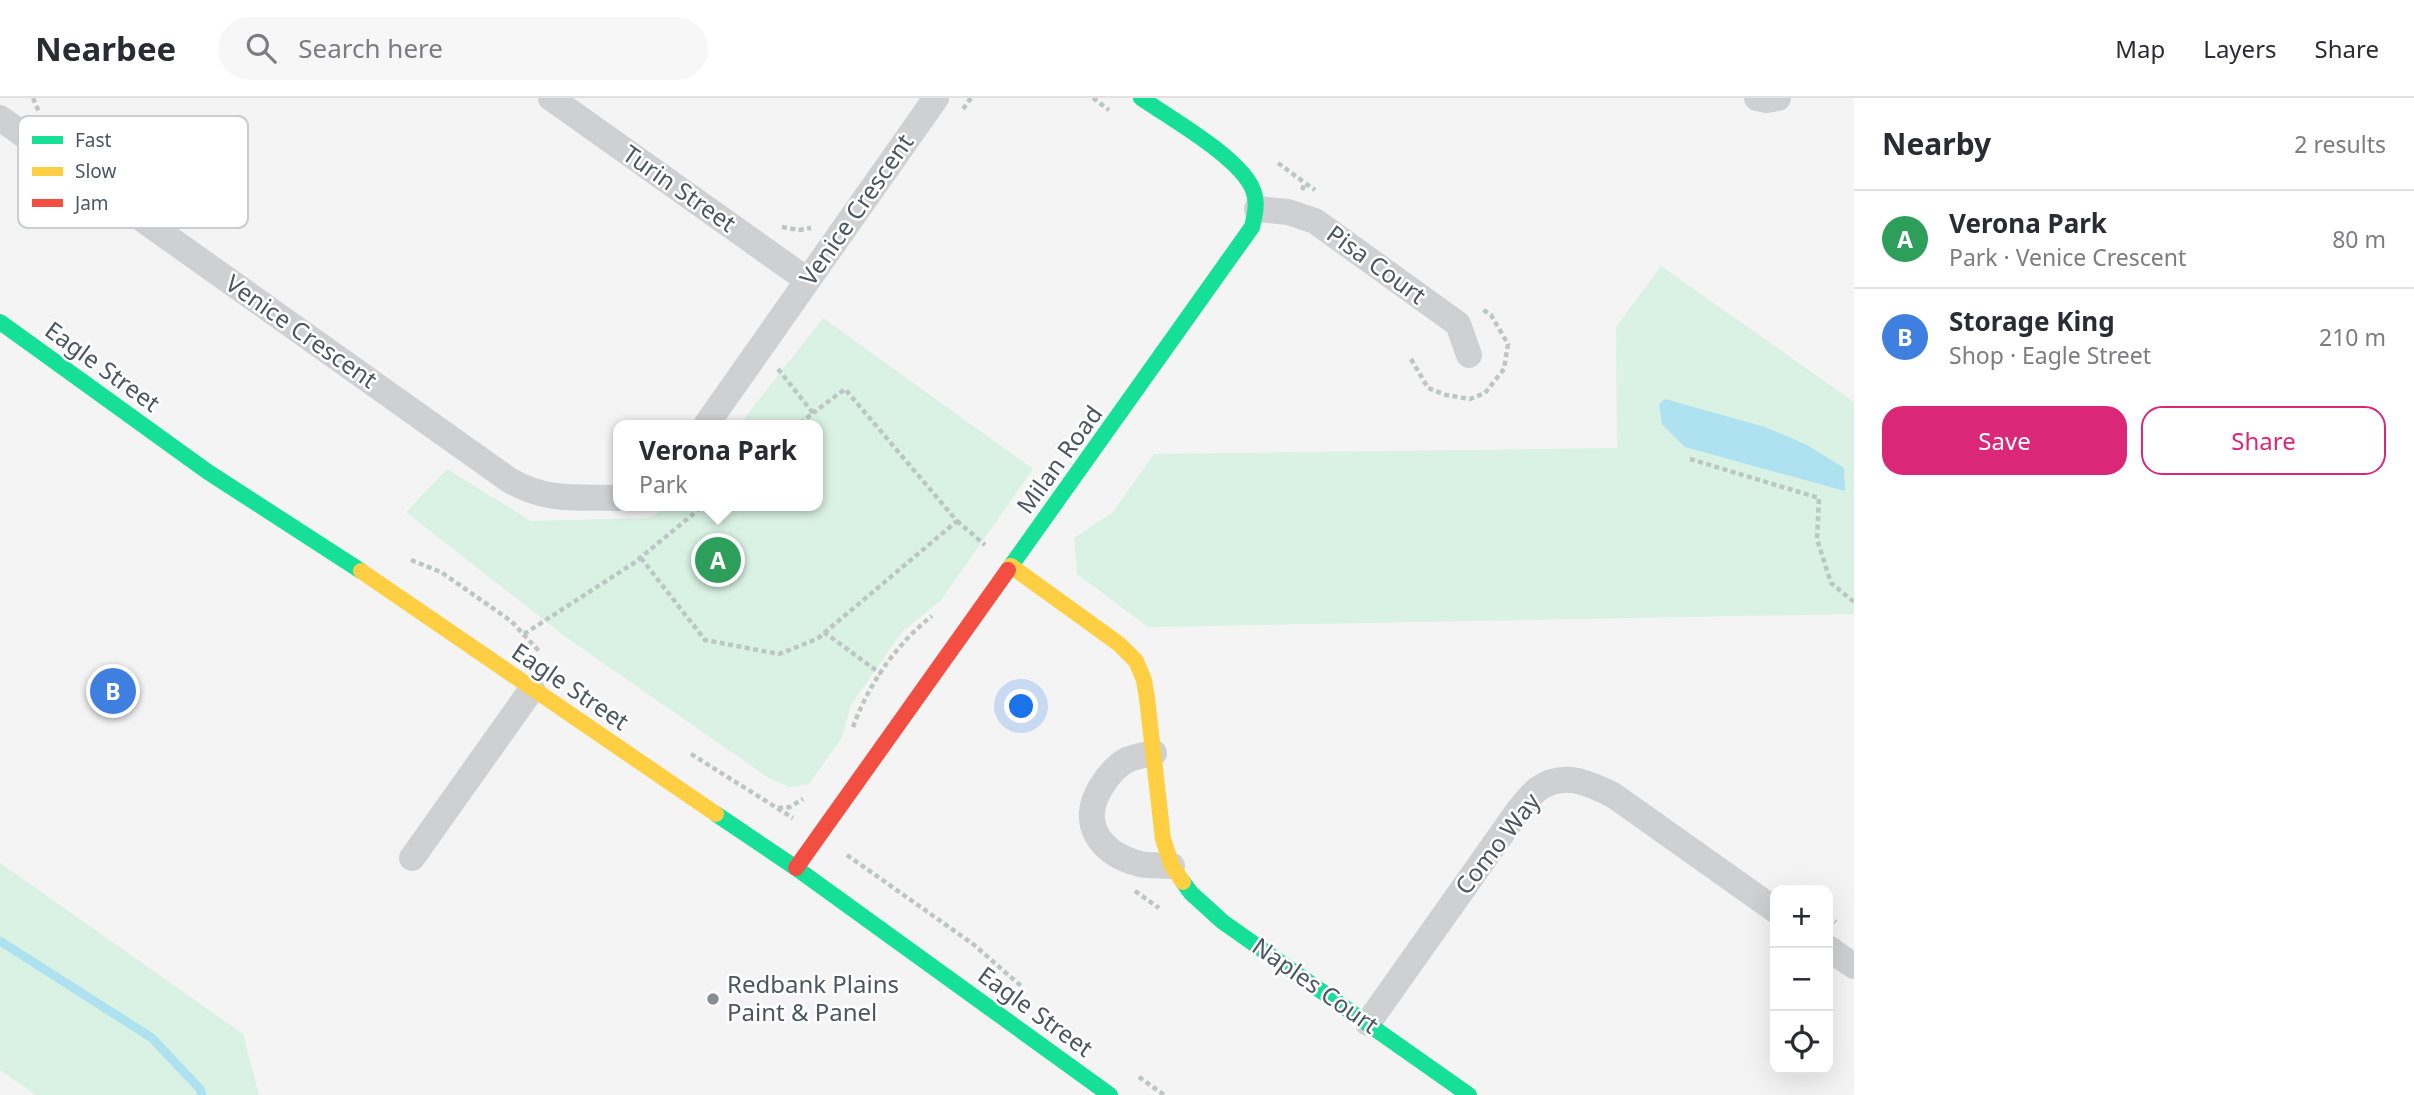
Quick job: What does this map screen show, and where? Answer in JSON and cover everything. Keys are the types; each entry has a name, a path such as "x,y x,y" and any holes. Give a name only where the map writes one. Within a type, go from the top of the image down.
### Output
{"street":[{"name":"Turin Street","path":"551,98 807,280"},
{"name":"Venice Crescent","path":"709,420 936,98"},
{"path":"1141,98 1239,167 1251,185 1257,209"},
{"path":"1757,98 1778,98"},
{"name":"Venice Crescent","path":"0,118 18,131"},
{"name":"Pisa Court","path":"1257,209 1288,212 1315,221 1458,324 1469,355"},
{"name":"Milan Road","path":"796,868 1238,249 1252,227 1257,209"},
{"name":"Venice Crescent","path":"155,228 527,491 548,497 613,498"},
{"name":"Eagle Street","path":"0,322 208,472 387,587 796,868 1110,1095"},
{"name":"Naples Court","path":"1011,566 1098,628 1136,661 1144,680 1164,839 1172,866 1191,893 1223,922 1469,1095"},
{"path":"412,858 533,689"},
{"path":"1154,753 1127,760 1108,776 1091,811 1091,825 1100,840 1117,855 1141,864 1172,866"},
{"name":"Como Way","path":"1368,1023 1518,811 1538,789 1560,780 1586,781 1614,796 1770,906"},
{"path":"1829,948 1854,966"}],"path":[{"path":"962,109 971,98"},
{"path":"777,225 788,229 807,230 824,214 844,228"},
{"path":"757,352 778,369 813,413"},
{"path":"805,420 845,389 957,521 987,547"},
{"path":"1689,459 1819,498 1817,539 1831,583 1854,602"},
{"path":"524,634 640,558 696,511"},
{"path":"640,558 705,640 779,654 817,639 957,521"},
{"path":"824,632 881,674"}],"green space":[{"path":"1661,266 1854,402 1854,614 1148,627 1077,574 1074,538 1113,512 1154,454 1617,448 1616,327"},
{"path":"823,318 1033,469 941,600 901,633 851,705 841,739 809,784 789,787 769,778 567,638 406,512 447,469 531,521 649,518 661,511 823,511 823,420 743,420"},
{"path":"0,863 243,1034 259,1095 36,1095 0,1070"}],"water":[{"path":"1665,399 1765,427 1807,445 1844,468 1845,491 1685,447 1662,424 1659,404"}],"waterway":[{"path":"0,941 152,1038 200,1089 202,1095"}],"traffic: fast":[{"path":"1008,570 1252,227 1255,213 1253,190 1235,165 1141,98"},
{"path":"0,322 208,472 361,571"},
{"path":"716,814 796,868 1110,1095"},
{"path":"1183,882 1191,893 1223,922 1469,1095"}],"traffic: slow":[{"path":"1011,566 1119,644 1136,661 1144,680 1147,698 1163,839 1172,866 1183,882"},
{"path":"361,571 716,814"}],"traffic: jam":[{"path":"796,868 1008,570"}],"place":[{"name":"Verona Park","path":"718,560"},
{"name":"Storage King","path":"113,691"},
{"name":"Redbank Plains Paint & Panel","path":"713,999"}]}
